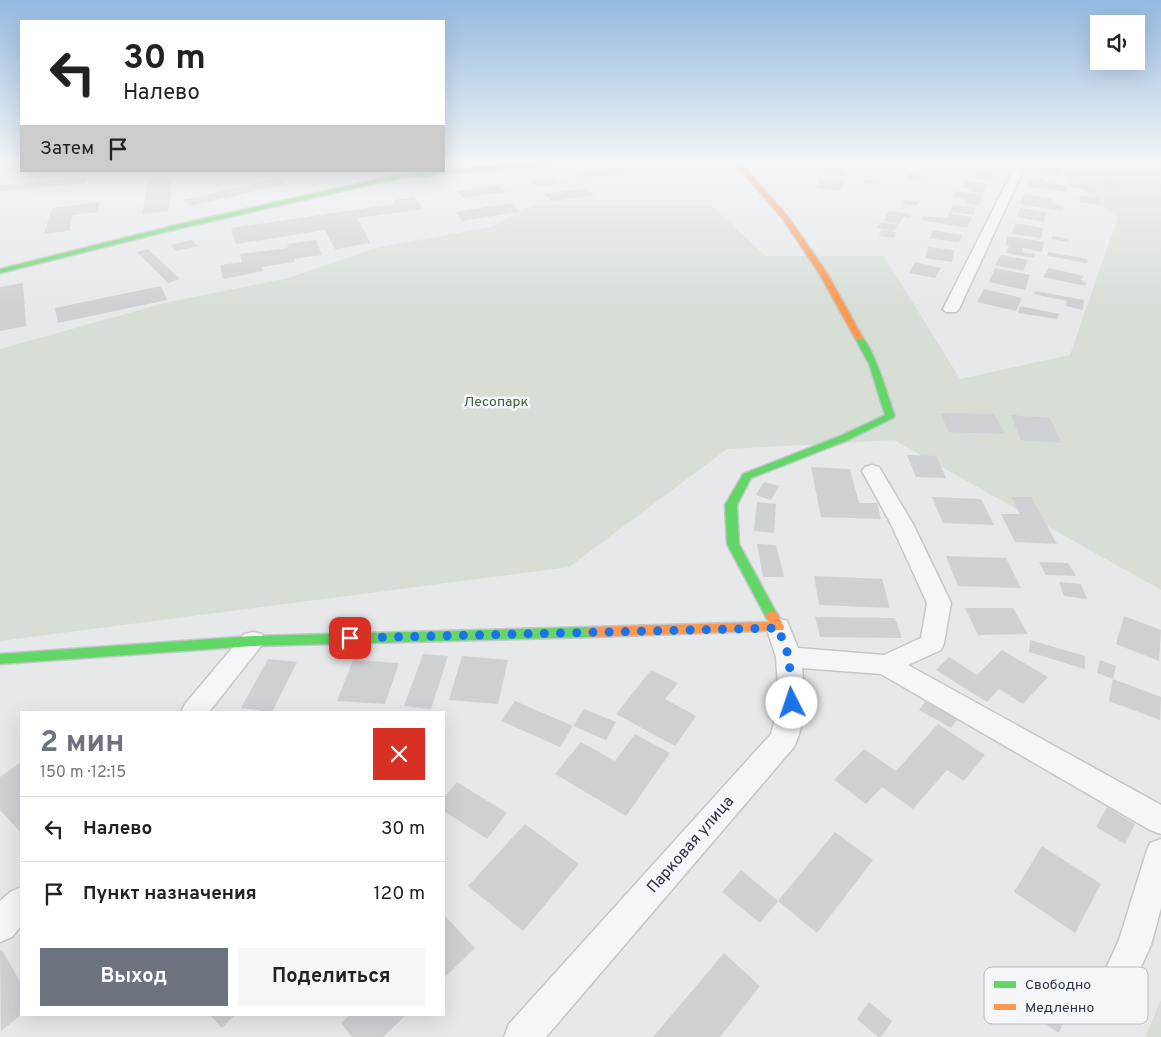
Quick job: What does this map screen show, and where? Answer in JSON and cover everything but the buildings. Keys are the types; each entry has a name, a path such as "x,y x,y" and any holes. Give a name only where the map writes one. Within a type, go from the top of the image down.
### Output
{"street":[{"path":"0,272 250,210"},
{"path":"0,659 253,640 778,628 733,544 731,505 747,476 844,438 890,416 873,364 823,273 779,210"},
{"path":"951,309 999,210"},
{"path":"872,471 902,524 939,603 932,643 886,665"},
{"name":"Парковая улица","path":"522,1037 784,739 792,703 789,657 778,628"},
{"path":"195,711 253,640"},
{"path":"789,657 886,665 1161,820"},
{"path":"1123,967 1134,945 1161,853"},
{"path":"0,925 20,904"}],"green space":[{"name":"Лесопарк","path":"523,210 716,210 766,256 884,256 960,379 1070,355 1118,217 1110,210 1161,210 1161,590 894,440 727,449 569,567 0,641 0,349 165,303 288,278 380,247 491,227"},
{"path":"1161,1000 1161,1037 1145,1037"}],"traffic: fast":[{"path":"0,271 249,210"},
{"path":"772,616 733,544 731,505 747,476 844,438 890,416 873,364 859,338"},
{"path":"0,659 253,641 592,632"}],"traffic: slow":[{"path":"779,210 823,273 859,338"},
{"path":"592,632 778,627 772,616"}],"route":[{"path":"350,638 778,628 789,657 792,703"}]}
